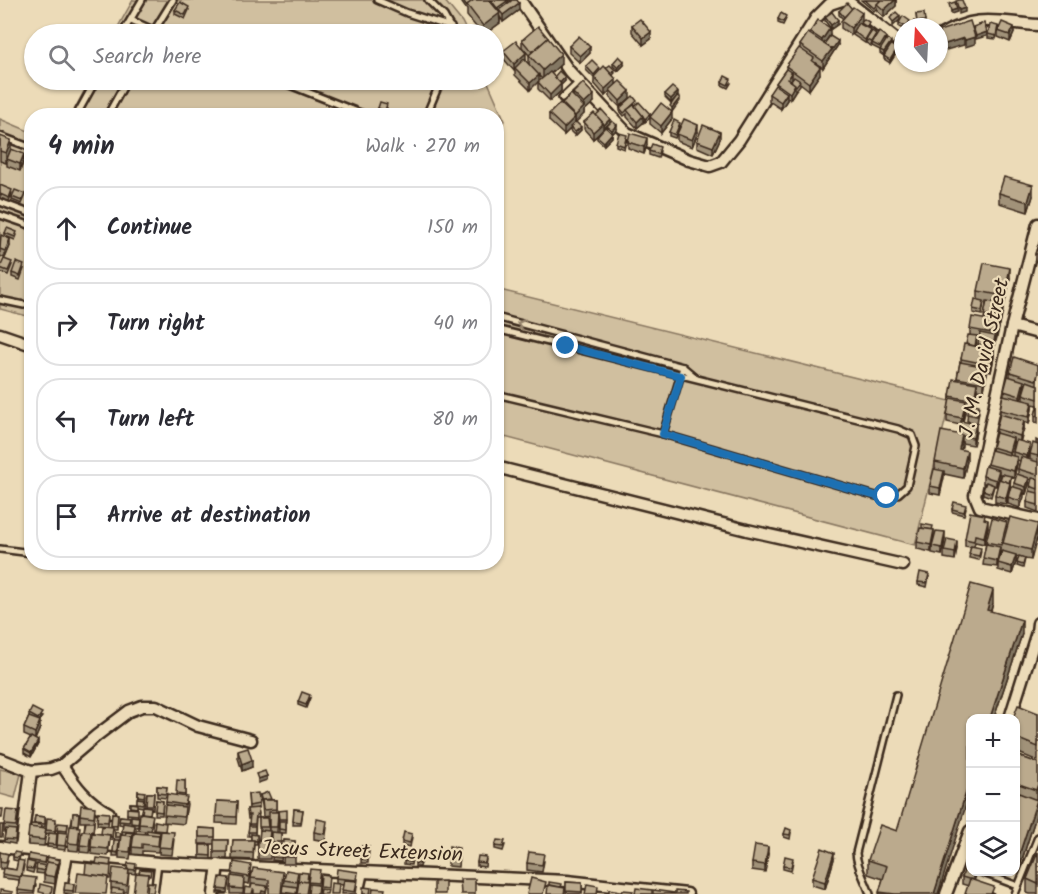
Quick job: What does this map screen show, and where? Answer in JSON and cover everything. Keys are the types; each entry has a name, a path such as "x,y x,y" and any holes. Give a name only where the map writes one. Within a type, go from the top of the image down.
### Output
{"street":[{"path":"520,0 569,71 627,134 689,160 711,166 721,162 739,140 828,2 844,0 894,38"},
{"path":"948,31 963,23 978,20 1038,25"},
{"name":"J. M. David Street","path":"1038,224 1012,326 975,495 980,507 1038,520"},
{"path":"1012,326 1038,333"},
{"path":"0,334 24,342"},
{"path":"504,469 747,530 903,565"},
{"path":"1015,714 1038,623"},
{"path":"0,759 31,771 51,769 62,765 129,711 142,706 156,706 198,726 250,740"},
{"path":"62,765 86,799 109,813"},
{"path":"21,849 31,771"},
{"path":"946,894 966,842"},
{"name":"Jesus Street Extension","path":"0,847 158,863 567,881 687,894"},
{"path":"60,894 67,854"},
{"path":"214,894 218,865"},
{"path":"357,894 362,872"}],"lane":[{"path":"128,24 142,0"},
{"path":"158,24 173,0"},
{"path":"377,0 442,24"},
{"path":"428,0 449,24"},
{"path":"131,20 138,24"},
{"path":"562,98 580,81"},
{"path":"80,108 90,90"},
{"path":"111,108 121,90"},
{"path":"302,90 348,108"},
{"path":"429,108 437,90"},
{"path":"0,136 24,145"},
{"path":"0,202 24,211"},
{"path":"0,214 24,223"},
{"path":"0,300 24,305"},
{"path":"504,319 683,367 696,378"},
{"path":"504,331 907,432 915,439 916,446 907,486 898,494 876,496 663,434 504,396"},
{"path":"663,434 683,367"},
{"path":"0,549 24,552"},
{"path":"870,894 857,867 856,853 896,695"},
{"path":"1015,894 1038,837"},
{"path":"154,894 158,863"},
{"path":"992,876 1018,886"}],"shaded area":[{"path":"133,0 444,0 463,24 120,24"},
{"path":"85,90 491,90 499,108 75,108"},
{"path":"0,119 24,129 24,315 0,309"},
{"path":"504,291 950,401 915,545 504,437"},
{"path":"0,769 21,774 15,798 0,794"}],"building":[{"path":"462,0 472,0 473,1 467,7"},
{"path":"474,0 489,0 500,13 486,24 481,24 467,5"},
{"path":"491,0 507,0 507,1 497,8"},
{"path":"511,0 517,0 519,3 503,15 499,10"},
{"path":"865,0 879,0 880,1 874,8"},
{"path":"881,0 895,0 884,10 877,4"},
{"path":"962,0 965,8 959,10 956,1"},
{"path":"180,2 189,7 185,15 175,10"},
{"path":"955,2 957,9 951,11 949,4"},
{"path":"847,3 852,9 844,17 839,11"},
{"path":"853,7 862,13 851,28 841,21"},
{"path":"832,12 838,20 831,25 825,17"},
{"path":"896,12 900,16 894,18 893,22 890,18"},
{"path":"781,13 786,16 783,22 778,19"},
{"path":"924,13 925,18 916,18 916,14"},
{"path":"640,19 651,32 643,38 632,25"},
{"path":"864,19 869,22 867,27 861,23"},
{"path":"818,20 830,28 822,40 810,32"},
{"path":"970,21 975,37 948,43 948,28"},
{"path":"1002,22 1014,27 1010,35 998,31"},
{"path":"858,23 871,30 865,40 853,31"},
{"path":"984,23 987,32 976,36 973,27"},
{"path":"990,24 998,26 996,36 988,34"},
{"path":"538,26 548,38 532,52 522,40"},
{"path":"872,31 876,34 871,42 866,40"},
{"path":"879,32 886,37 880,47 872,43"},
{"path":"808,33 832,49 823,61 800,45"},
{"path":"579,36 590,47 580,56 569,46"},
{"path":"830,36 838,41 832,50 824,44"},
{"path":"548,38 561,54 543,70 529,55"},
{"path":"887,39 891,42 884,52 880,50"},
{"path":"516,41 526,53 514,64 504,50"},
{"path":"891,45 894,47 894,54 890,60 884,56"},
{"path":"799,48 814,58 812,61 820,67 809,83 786,66"},
{"path":"619,56 624,61 618,68 613,63"},
{"path":"524,59 539,75 530,83 515,68"},
{"path":"592,60 600,68 594,75 586,66"},
{"path":"610,65 615,70 611,74 606,68"},
{"path":"604,66 616,79 605,89 594,77"},
{"path":"786,69 792,73 788,79 795,84 790,93 776,83"},
{"path":"559,71 565,77 560,83 554,77"},
{"path":"550,72 561,84 550,95 538,82"},
{"path":"725,76 731,79 728,85 722,82"},
{"path":"794,77 800,81 796,86 791,81"},
{"path":"620,81 630,91 620,101 610,90"},
{"path":"583,83 594,95 584,104 573,93"},
{"path":"775,85 787,93 781,102 769,94"},
{"path":"672,87 678,92 671,99 665,94"},
{"path":"571,94 584,107 575,116 562,103"},
{"path":"633,96 637,101 624,113 620,108"},
{"path":"677,96 680,98 672,108 670,106"},
{"path":"380,102 387,104 386,108 378,108"},
{"path":"639,102 650,114 645,119 635,106"},
{"path":"560,103 575,117 564,128 549,114"},
{"path":"661,103 672,112 661,126 650,117"},
{"path":"634,105 643,116 637,122 627,110"},
{"path":"602,110 610,119 604,125 596,115"},
{"path":"594,113 603,123 593,132 584,122"},
{"path":"684,119 698,125 692,140 677,134"},
{"path":"674,120 680,123 675,135 669,132"},
{"path":"612,121 617,125 612,130 607,126"},
{"path":"576,122 581,127 575,132 570,127"},
{"path":"703,125 720,132 713,147 697,141"},
{"path":"605,127 612,133 604,142 597,136"},
{"path":"619,133 627,135 624,146 616,143"},
{"path":"630,133 647,138 644,147 628,142"},
{"path":"0,136 11,140 6,153 0,151"},
{"path":"652,144 660,147 658,154 649,151"},
{"path":"11,149 24,154 20,164 7,159"},
{"path":"1004,177 1033,185 1028,202 999,193"},
{"path":"0,185 12,190 9,198 0,194"},
{"path":"15,190 24,194 22,201 12,197"},
{"path":"7,228 17,232 15,237 5,233"},
{"path":"1,235 10,239 5,251 0,249"},
{"path":"4,259 12,262 8,271 0,268"},
{"path":"16,262 24,265 20,276 12,273"},
{"path":"984,263 1010,268 1004,296 978,291"},
{"path":"975,299 984,301 982,311 973,309"},
{"path":"987,301 1003,304 1000,318 984,315"},
{"path":"972,317 999,322 996,334 970,329"},
{"path":"980,333 995,336 993,347 978,344"},
{"path":"968,335 977,336 975,346 966,344"},
{"path":"964,344 994,350 991,365 961,359"},
{"path":"1014,357 1038,365 1036,380 1010,372"},
{"path":"960,362 987,367 984,383 957,378"},
{"path":"1008,376 1024,381 1020,396 1004,391"},
{"path":"953,379 977,383 974,401 950,396"},
{"path":"1027,381 1038,385 1038,399 1023,394"},
{"path":"1003,395 1032,402 1029,417 1000,410"},
{"path":"950,398 966,401 962,418 947,415"},
{"path":"969,403 979,405 977,416 967,414"},
{"path":"1000,414 1024,421 1020,436 996,429"},
{"path":"961,421 976,424 973,438 958,435"},
{"path":"941,431 962,435 959,449 967,451 963,468 935,462"},
{"path":"996,433 1013,438 1009,452 992,447"},
{"path":"1016,440 1030,444 1027,456 1013,452"},
{"path":"1033,443 1038,445 1038,456 1030,454"},
{"path":"991,450 1017,457 1014,471 987,464"},
{"path":"1021,457 1038,462 1038,475 1018,469"},
{"path":"985,466 999,470 996,480 983,476"},
{"path":"934,469 944,471 940,488 930,486"},
{"path":"1002,474 1011,476 1009,483 1000,480"},
{"path":"1017,474 1029,478 1026,487 1014,483"},
{"path":"1032,478 1038,479 1038,489 1030,486"},
{"path":"999,479 1010,483 1006,498 995,495"},
{"path":"986,482 994,485 991,493 983,490"},
{"path":"1011,486 1024,490 1020,501 1008,497"},
{"path":"1030,491 1038,493 1038,505 1027,502"},
{"path":"954,502 966,505 964,512 952,509"},
{"path":"970,512 985,515 984,519 988,520 984,537 975,535 974,541 965,539"},
{"path":"1010,517 1038,524 1031,550 1003,543"},
{"path":"992,518 1007,522 1001,545 986,542"},
{"path":"922,524 933,526 932,530 922,528"},
{"path":"920,528 934,530 931,545 917,542"},
{"path":"936,531 945,532 942,548 932,546"},
{"path":"947,539 957,541 955,553 944,551"},
{"path":"986,544 1000,547 997,561 983,558"},
{"path":"971,546 981,548 979,556 969,554"},
{"path":"1002,551 1016,555 1012,567 998,563"},
{"path":"1019,556 1025,558 1023,565 1017,563"},
{"path":"920,572 929,574 927,583 918,582"},
{"path":"971,584 993,590 987,610 1022,620 991,714 966,714 966,793 934,894 879,892 887,866 868,860 880,825 897,831"},
{"path":"302,692 310,695 306,705 298,702"},
{"path":"1018,705 1038,713 1038,747 1020,740 1020,714 1015,714"},
{"path":"32,708 42,713 38,719 29,714"},
{"path":"29,717 40,721 35,733 24,728"},
{"path":"31,737 38,741 31,753 24,749"},
{"path":"248,748 252,760 242,764 238,751"},
{"path":"1020,756 1038,763 1036,790 1020,784"},
{"path":"265,771 267,776 258,779 256,774"},
{"path":"177,780 185,781 185,795 176,794"},
{"path":"157,786 167,787 166,794 157,793"},
{"path":"138,791 145,792 144,797 138,796"},
{"path":"268,792 271,799 262,800 262,802 260,795"},
{"path":"147,793 154,793 153,805 146,805"},
{"path":"258,793 259,804 249,806 248,794"},
{"path":"167,794 187,797 185,805 166,802"},
{"path":"1020,794 1037,800 1020,852"},
{"path":"137,798 144,799 143,804 137,803"},
{"path":"156,800 163,801 162,812 155,811"},
{"path":"262,800 276,800 276,809 263,810"},
{"path":"217,801 237,802 236,817 216,816"},
{"path":"130,803 137,804 137,808 130,807"},
{"path":"81,805 95,807 94,817 80,815"},
{"path":"165,805 185,807 184,817 164,815"},
{"path":"143,806 151,807 150,814 142,813"},
{"path":"127,808 138,809 138,815 127,814"},
{"path":"258,808 259,814 256,815 255,824 249,824 250,815 247,809"},
{"path":"294,809 303,810 301,822 293,821"},
{"path":"6,810 18,811 16,826 4,825"},
{"path":"287,810 287,819 279,819 278,811"},
{"path":"98,812 109,813 108,822 97,821"},
{"path":"269,812 278,812 277,827 269,827"},
{"path":"73,813 79,813 78,825 72,824"},
{"path":"112,813 118,814 117,826 111,825"},
{"path":"140,813 153,815 151,825 139,824"},
{"path":"35,816 45,817 45,824 34,823"},
{"path":"120,816 130,817 129,822 119,821"},
{"path":"131,816 139,817 138,824 131,823"},
{"path":"47,818 56,819 55,831 46,830"},
{"path":"259,818 267,818 268,827 259,827"},
{"path":"317,819 327,821 325,834 314,832"},
{"path":"155,821 166,823 165,831 154,830"},
{"path":"279,821 286,821 286,830 279,829"},
{"path":"86,822 94,822 93,832 84,831"},
{"path":"58,823 68,824 67,831 57,830"},
{"path":"123,823 135,825 134,832 122,831"},
{"path":"31,824 41,825 41,829 30,828"},
{"path":"0,825 3,825 2,837 0,837"},
{"path":"70,826 80,827 78,844 68,843"},
{"path":"102,826 113,827 112,837 101,834"},
{"path":"249,826 255,826 255,832 248,832"},
{"path":"29,827 46,829 44,840 28,838"},
{"path":"199,828 215,829 215,837 199,837"},
{"path":"786,828 791,830 790,835 784,834"},
{"path":"6,829 16,830 15,840 4,839"},
{"path":"136,830 145,831 144,834 136,834"},
{"path":"147,830 160,832 159,839 159,835 146,834"},
{"path":"260,830 270,831 269,840 259,840"},
{"path":"82,831 91,832 89,846 80,845"},
{"path":"161,831 174,832 172,848 159,847"},
{"path":"58,832 67,833 65,846 57,845"},
{"path":"115,832 121,833 120,837 115,837"},
{"path":"126,832 133,833 132,839 132,836 125,836"},
{"path":"271,832 281,833 281,842 271,842"},
{"path":"404,832 412,834 410,843 402,841"},
{"path":"49,833 57,834 56,845 47,844"},
{"path":"92,833 110,835 108,849 91,847"},
{"path":"134,833 159,835 158,846 142,844 142,848 132,847"},
{"path":"251,834 257,835 257,841 251,840"},
{"path":"121,835 132,836 130,852 119,851"},
{"path":"114,840 119,840 118,853 113,852"},
{"path":"214,840 228,840 227,852 214,852"},
{"path":"233,840 254,840 253,853 232,852"},
{"path":"258,840 271,840 270,852 258,852"},
{"path":"284,840 295,841 295,857 283,857"},
{"path":"497,840 505,841 503,847 495,846"},
{"path":"200,845 211,845 211,856 200,855"},
{"path":"274,845 283,846 281,858 272,857"},
{"path":"755,845 768,847 765,865 752,863"},
{"path":"362,846 369,847 368,860 361,859"},
{"path":"449,846 459,848 458,860 448,859"},
{"path":"822,848 834,853 825,882 812,878"},
{"path":"406,850 413,851 411,862 404,861"},
{"path":"0,852 8,854 6,863 0,862"},
{"path":"14,852 20,853 19,858 13,857"},
{"path":"529,852 544,854 542,865 527,863"},
{"path":"1038,852 1038,884 1027,879"},
{"path":"29,854 45,857 44,863 28,860"},
{"path":"416,855 422,856 420,864 415,863"},
{"path":"478,856 486,857 485,863 477,862"},
{"path":"785,856 793,858 791,867 783,866"},
{"path":"48,857 60,860 58,866 58,864 46,863"},
{"path":"97,858 111,860 110,866 96,864"},
{"path":"18,860 24,861 20,877 2,874 3,868 16,870"},
{"path":"27,861 35,863 33,869 26,868"},
{"path":"47,862 58,864 55,877 44,875"},
{"path":"234,862 251,865 249,877 232,874"},
{"path":"86,863 111,866 110,879 85,874"},
{"path":"128,863 136,864 135,870 127,869"},
{"path":"37,864 45,866 44,871 36,869"},
{"path":"966,864 966,876 974,876 972,880 962,877"},
{"path":"113,868 129,870 127,885 111,883"},
{"path":"253,868 283,872 281,894 269,894 269,880 251,878"},
{"path":"140,869 151,870 150,876 139,873"},
{"path":"310,869 320,870 318,883 308,882"},
{"path":"337,869 358,872 357,880 336,878"},
{"path":"286,870 298,872 296,882 284,880"},
{"path":"299,872 308,873 307,882 299,881 298,883"},
{"path":"78,873 108,877 106,894 75,893"},
{"path":"136,873 148,874 145,894 133,894"},
{"path":"321,874 329,875 328,888 320,887"},
{"path":"20,876 36,878 34,892 18,890"},
{"path":"231,876 244,878 243,889 230,888"},
{"path":"220,877 229,878 227,890 218,889"},
{"path":"531,878 546,882 543,894 527,894"},
{"path":"460,879 475,879 475,894 461,894"},
{"path":"970,879 994,887 991,894 965,894"},
{"path":"344,880 357,881 355,892 342,890"},
{"path":"299,881 308,882 306,894 297,894"},
{"path":"445,881 445,894 434,894 434,882"},
{"path":"148,882 155,883 153,893 147,892"},
{"path":"549,882 562,884 561,887 549,885"},
{"path":"566,882 582,883 582,892 566,891"},
{"path":"65,883 74,884 73,891 64,890"},
{"path":"331,883 339,884 338,894 330,894"},
{"path":"40,884 52,887 51,894 39,892"},
{"path":"252,884 267,886 266,892 254,894 253,890 252,894 244,894 245,887 251,888"},
{"path":"309,884 318,885 317,894 308,894"},
{"path":"587,884 598,886 597,894 585,894"},
{"path":"283,885 297,887 296,894 282,892"},
{"path":"548,885 565,888 564,894 547,894"},
{"path":"363,887 371,888 370,894 363,894"},
{"path":"112,888 124,890 123,894 111,894"},
{"path":"373,888 385,889 384,894 372,894"},
{"path":"636,888 652,890 652,894 635,894"},
{"path":"320,889 328,890 327,894 319,894"},
{"path":"609,889 621,891 620,894 609,894"},
{"path":"0,890 13,892 12,894 0,894"},
{"path":"623,890 633,891 632,894 622,894"},
{"path":"653,890 674,893 674,894 653,894"},
{"path":"675,891 686,892 686,894 675,894"}],"route":[{"path":"566,346 681,376 663,434 876,496 887,496"}]}
